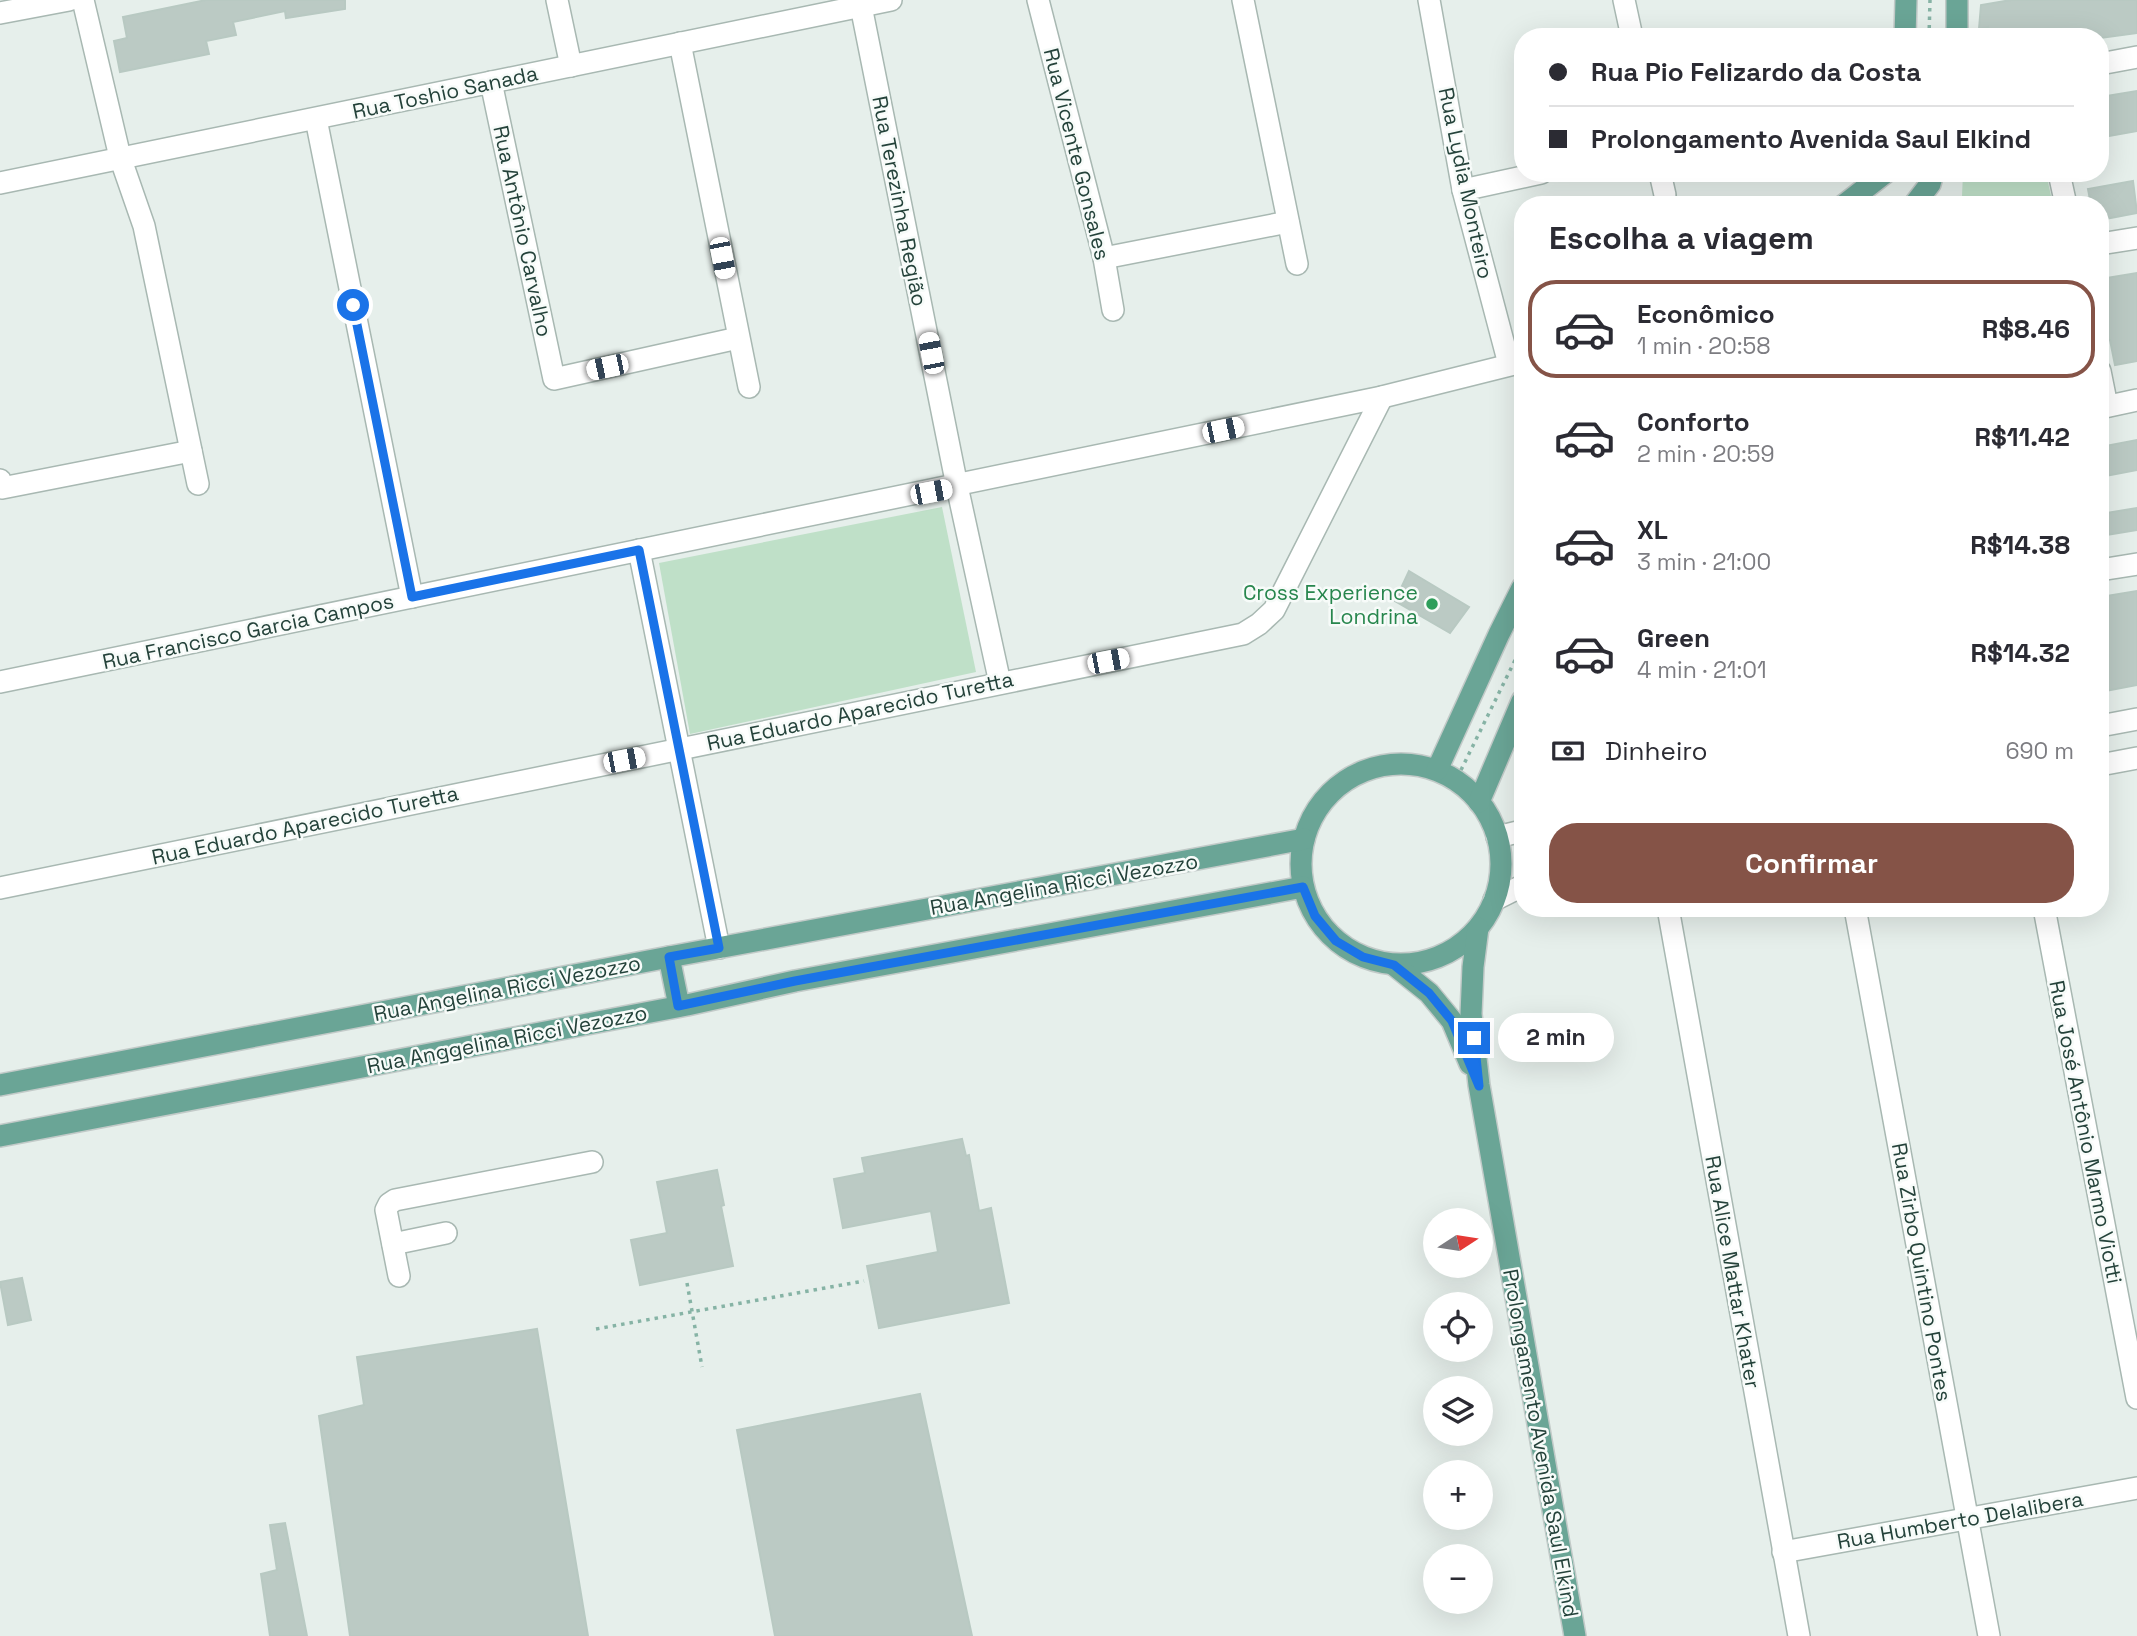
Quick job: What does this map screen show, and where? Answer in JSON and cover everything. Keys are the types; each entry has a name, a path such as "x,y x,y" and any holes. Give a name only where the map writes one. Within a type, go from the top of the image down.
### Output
{"main road":[{"path":"1905,28 1906,0"},
{"path":"1956,0 1957,28"},
{"path":"1856,196 1873,182"},
{"path":"1437,770 1514,604"},
{"path":"1479,802 1514,720"},
{"path":"1409,764 1437,770 1456,781 1479,802 1497,837 1500,869 1494,900 1478,928 1455,949 1426,962 1394,965 1363,957 1336,941 1315,916 1303,887 1301,863 1304,839 1314,813 1332,791 1354,775 1381,766 1409,764"},
{"name":"Rua Angelina Ricci Vezozzo","path":"0,1085 1304,839"},
{"name":"Rua Anggelina Ricci Vezozzo","path":"0,1136 678,1006 795,981 1303,887"},
{"name":"Prolongamento Avenida Saul Elkind","path":"1478,928 1471,1014 1479,1086 1575,1636"},
{"path":"669,957 678,1006"},
{"name":"Prolongamento Avenida Saul Elkind","path":"1394,965 1429,993 1452,1021 1479,1086"}],"street":[{"path":"0,13 69,0"},
{"path":"83,0 120,157 144,226 198,484"},
{"path":"557,0 571,66"},
{"name":"Rua Toshio Sanada","path":"0,183 891,0"},
{"name":"Rua Vicente Gonsales","path":"1038,0 1104,258 1113,310"},
{"path":"1243,0 1297,264"},
{"name":"Rua Lydia Monteiro","path":"1429,0 1463,190 1514,356"},
{"path":"1624,0 1630,28"},
{"name":"Rua Terezinha Região","path":"861,6 957,486 1000,683"},
{"path":"680,43 749,387"},
{"path":"2109,62 2137,57"},
{"name":"Rua Antônio Carvalho","path":"491,82 554,379 738,338"},
{"path":"316,119 412,597"},
{"path":"1463,190 1514,179"},
{"path":"1662,182 1665,195"},
{"path":"1104,258 1288,222"},
{"path":"2109,243 2137,238"},
{"name":"Rua Francisco Garcia Campos","path":"0,682 1382,397 1514,364"},
{"name":"Rua Eduardo Aparecido Turetta","path":"0,888 1243,634 1274,610 1382,397"},
{"path":"2109,406 2137,400"},
{"path":"1,484 191,451"},
{"path":"639,550 719,948"},
{"path":"2109,569 2137,564"},
{"path":"2109,724 2137,719"},
{"path":"2109,763 2137,758"},
{"path":"1497,837 1514,833"},
{"path":"1494,900 1514,890"},
{"name":"Rua Alice Mattar Khater","path":"1670,917 1799,1636"},
{"name":"Rua Zirbo Quintino Pontes","path":"1857,917 1989,1636"},
{"name":"Rua José Antônio Marmo Viotti","path":"2046,917 2137,1398"},
{"path":"399,1276 386,1210 395,1200 592,1162"},
{"path":"393,1244 446,1233"},
{"name":"Rua Humberto Delalibera","path":"1783,1552 2137,1488"}],"path":[{"path":"1929,28 1930,0"},
{"path":"1456,781 1514,662"},
{"path":"596,1329 864,1281"},
{"path":"687,1283 702,1367"}],"green space":[{"path":"1963,182 2048,182 2051,196 1962,196"},
{"path":"942,507 976,672 690,734 659,563"}],"building":[{"path":"206,0 345,0 345,9 286,18 285,11 233,22 236,35 206,41 209,54 120,72 114,41 127,38 123,17"},
{"path":"2011,0 2137,0 2137,33 2109,37 2109,28 1979,28 1981,5"},
{"path":"2137,91 2137,131 2109,136 2109,96"},
{"path":"2133,181 2137,213 2109,218 2109,196 2089,196 2088,189"},
{"path":"2137,273 2137,361 2115,365 2109,340 2109,278"},
{"path":"2137,440 2137,470 2109,475 2109,445"},
{"path":"2137,508 2137,530 2109,535 2109,513"},
{"name":"Cross Experience Londrina","path":"1409,571 1469,607 1450,633 1395,601"},
{"path":"2137,591 2137,685 2109,690 2109,596"},
{"path":"962,1139 966,1156 969,1155 979,1211 991,1208 1009,1303 879,1328 867,1266 938,1252 931,1211 843,1228 834,1179 865,1173 862,1158"},
{"path":"717,1170 733,1266 640,1285 631,1240 667,1233 657,1182"},
{"path":"22,1278 31,1320 8,1325 0,1282"},
{"path":"537,1329 588,1636 350,1636 319,1416 364,1405 357,1357"},
{"path":"920,1394 972,1636 775,1636 737,1430"},
{"path":"285,1523 307,1636 270,1636 261,1574 277,1570 270,1525"}],"place":[{"name":"Cross Experience Londrina","path":"1432,604"}],"route":[{"path":"353,305 412,597 639,550 719,948 669,957 678,1006 795,981 1303,887 1315,916 1336,941 1363,957 1394,965 1429,993 1452,1021 1479,1086 1474,1038"}]}
